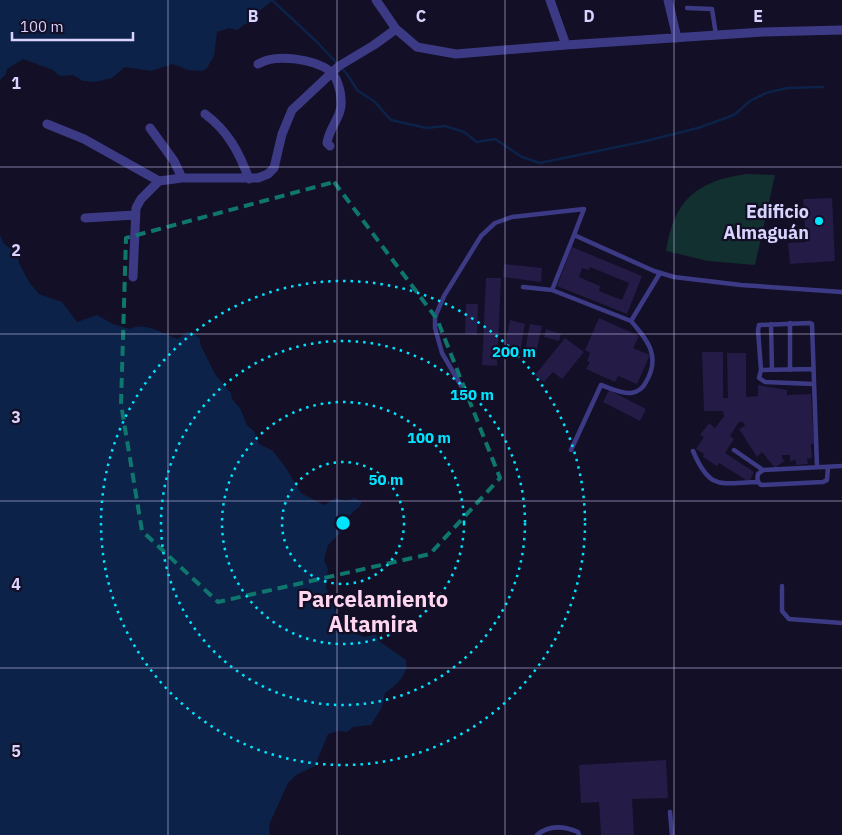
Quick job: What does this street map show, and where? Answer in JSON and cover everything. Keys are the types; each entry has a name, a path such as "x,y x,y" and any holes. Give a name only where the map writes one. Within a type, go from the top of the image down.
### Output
{"street":[{"path":"376,0 396,29 417,47 456,54 716,35 842,30"},
{"path":"550,0 566,45"},
{"path":"668,0 677,38"},
{"path":"47,124 84,139 159,181 182,178 249,179 265,175 273,170 282,134 292,110 339,66 396,29"},
{"path":"258,64 268,59 286,58 312,62 332,72 339,89 341,109 328,137 327,143 330,146"},
{"path":"205,114 223,130 235,146 249,179"},
{"path":"150,128 174,162 182,178"},
{"path":"133,277 136,208 141,199 159,181"},
{"path":"85,218 135,215"}],"lane":[{"path":"687,8 712,9 716,35"},
{"path":"462,389 442,353 435,328 435,317 444,296 480,236 495,224 512,217 584,209 552,290"},
{"path":"574,235 660,273 674,277 741,285 842,292"},
{"path":"631,320 660,273"},
{"path":"523,287 552,290 631,320 644,335 653,355 653,363 647,380 640,390 629,393 601,385 571,450"},
{"path":"790,323 790,370"},
{"path":"771,324 772,370"},
{"path":"814,384 765,382 759,378 761,370 759,325 812,324 817,467"},
{"path":"761,370 813,369"},
{"path":"734,450 763,470"},
{"path":"694,451 704,474 718,484 758,482 761,485 823,482 827,480 828,466"},
{"path":"758,482 758,474 763,470 842,466"},
{"path":"782,586 782,611 789,619 842,623"},
{"path":"670,812 672,835"},
{"path":"537,835 549,828 568,828 578,832 579,835"}],"highlighted area":[{"path":"334,182 437,319 500,478 430,554 218,602 142,531 121,404 126,238"}],"green space":[{"path":"747,174 775,175 755,265 708,261 666,251 675,218 690,196 714,182"}],"water":[{"path":"0,0 273,0 258,12 256,24 245,24 237,30 229,28 217,32 214,56 207,68 202,71 188,70 173,64 151,71 125,67 112,78 95,82 83,81 73,75 60,76 53,70 23,59 7,69 6,74 0,80"},
{"path":"0,235 4,244 18,254 19,263 29,282 39,294 62,302 77,322 97,315 113,324 130,329 142,326 148,327 178,339 187,332 192,332 200,339 200,344 215,374 231,393 232,399 240,408 247,425 254,431 259,444 273,451 301,493 324,505 335,498 346,501 354,498 362,502 340,524 342,531 328,545 324,560 328,569 326,587 336,612 350,632 365,637 376,634 379,641 406,660 406,670 397,683 385,693 382,707 371,725 353,727 347,732 338,731 328,734 315,766 296,775 288,783 269,825 270,835 0,835"}],"building":[{"name":"Edificio Almaguán","path":"832,198 835,261 790,264 788,243 806,242 803,199"},
{"path":"572,247 642,276 627,314 557,286","holes":["590,267 629,283 622,300 599,291 600,286 579,277 582,268 589,270"]},
{"path":"504,264 542,268 541,282 503,277"},
{"path":"486,278 501,278 497,366 482,365"},
{"path":"466,304 478,304 477,335 465,334"},
{"path":"599,318 639,336 633,348 650,355 637,384 618,376 615,382 586,369 590,362 587,361 590,353 585,350"},
{"path":"510,320 525,324 519,359 503,355"},
{"path":"530,324 542,326 536,353 525,350"},
{"path":"546,329 561,334 559,341 544,337"},
{"path":"565,338 584,352 562,379 553,372 544,382 535,375"},
{"path":"702,352 723,352 723,398 728,398 727,353 746,353 746,397 758,396 758,385 787,390 787,395 811,394 814,444 811,444 812,458 807,459 808,464 796,465 796,460 790,461 790,455 781,455 784,461 775,468 762,452 757,457 739,429 745,426 743,422 739,422 730,436 734,439 725,453 754,472 749,482 719,463 717,466 703,457 704,454 696,449 704,437 700,435 709,423 715,428 724,416 723,411 704,411"},
{"path":"609,390 646,409 640,421 603,402"},
{"path":"666,760 668,798 632,799 634,835 601,835 599,802 581,803 579,765"}],"waterway":[{"path":"272,0 317,42 347,74 358,91 374,101 391,120 426,128 445,126 464,132 477,142 495,139 522,157 540,163 698,128 734,115 750,101 766,93 787,88 823,87"}],"place":[{"name":"Edificio Almaguán","path":"819,221"}],"district":[{"name":"Parcelamiento Altamira","path":"373,610"}]}
